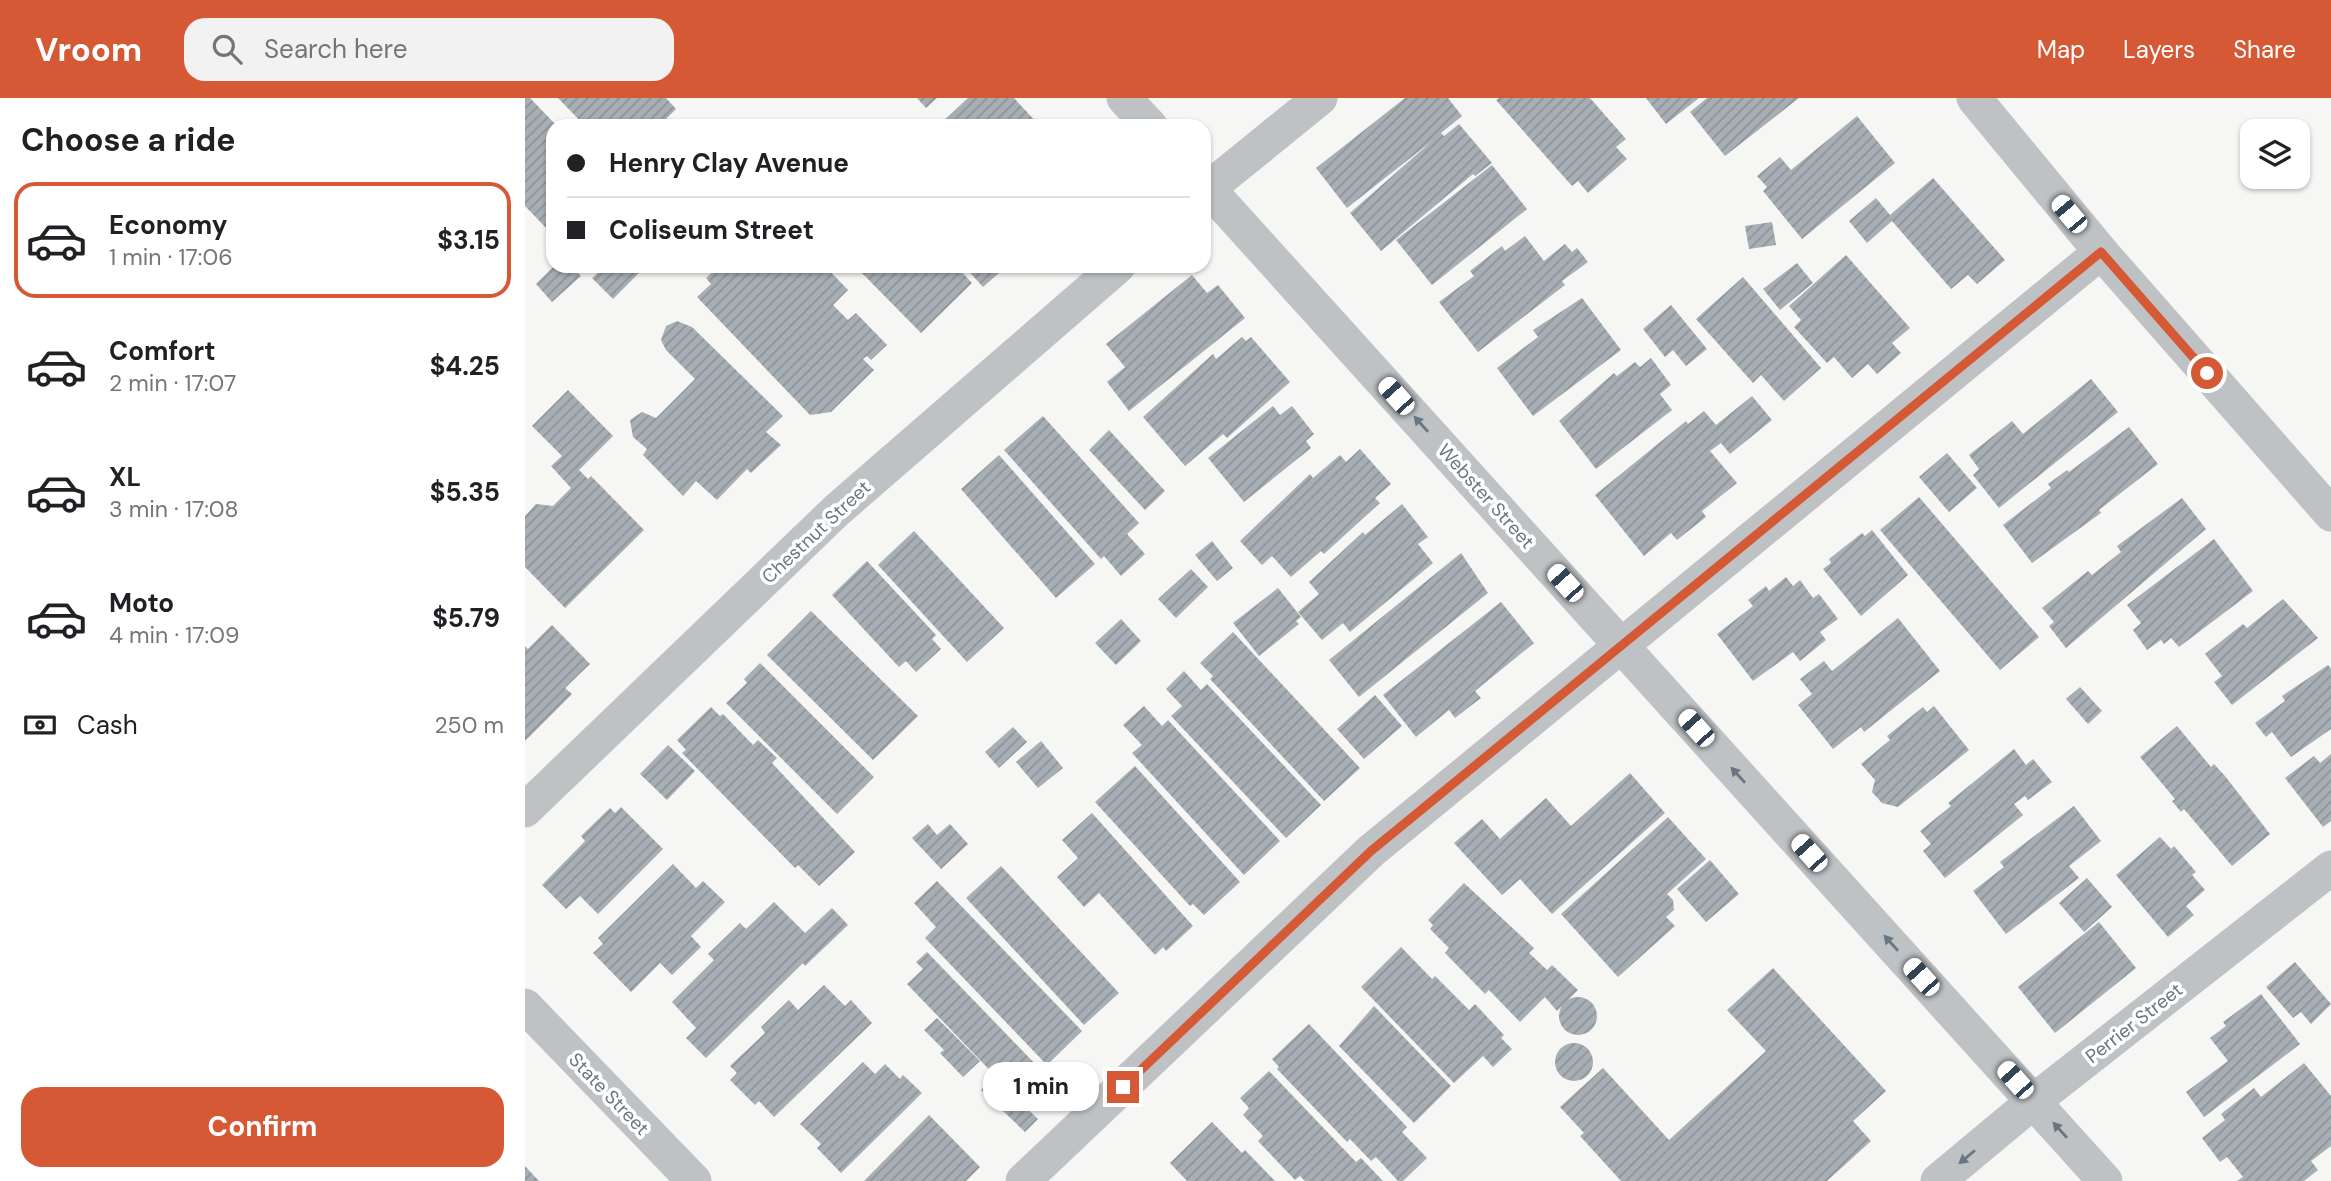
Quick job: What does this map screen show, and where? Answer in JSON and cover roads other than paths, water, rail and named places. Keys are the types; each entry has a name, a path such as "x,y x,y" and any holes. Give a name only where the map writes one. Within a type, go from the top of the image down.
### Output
{"street":[{"path":"1124,98 1144,119"},
{"path":"1211,183 1320,98"},
{"path":"1974,98 2101,252 2331,514"},
{"name":"Webster Street","path":"1211,195 2105,1181"},
{"path":"1023,1181 1371,851 2101,252"},
{"name":"Chestnut Street","path":"525,810 837,510 1110,273"},
{"name":"Perrier Street","path":"1938,1181 2034,1101 2331,868"},
{"name":"State Street","path":"525,1006 694,1181"}]}
